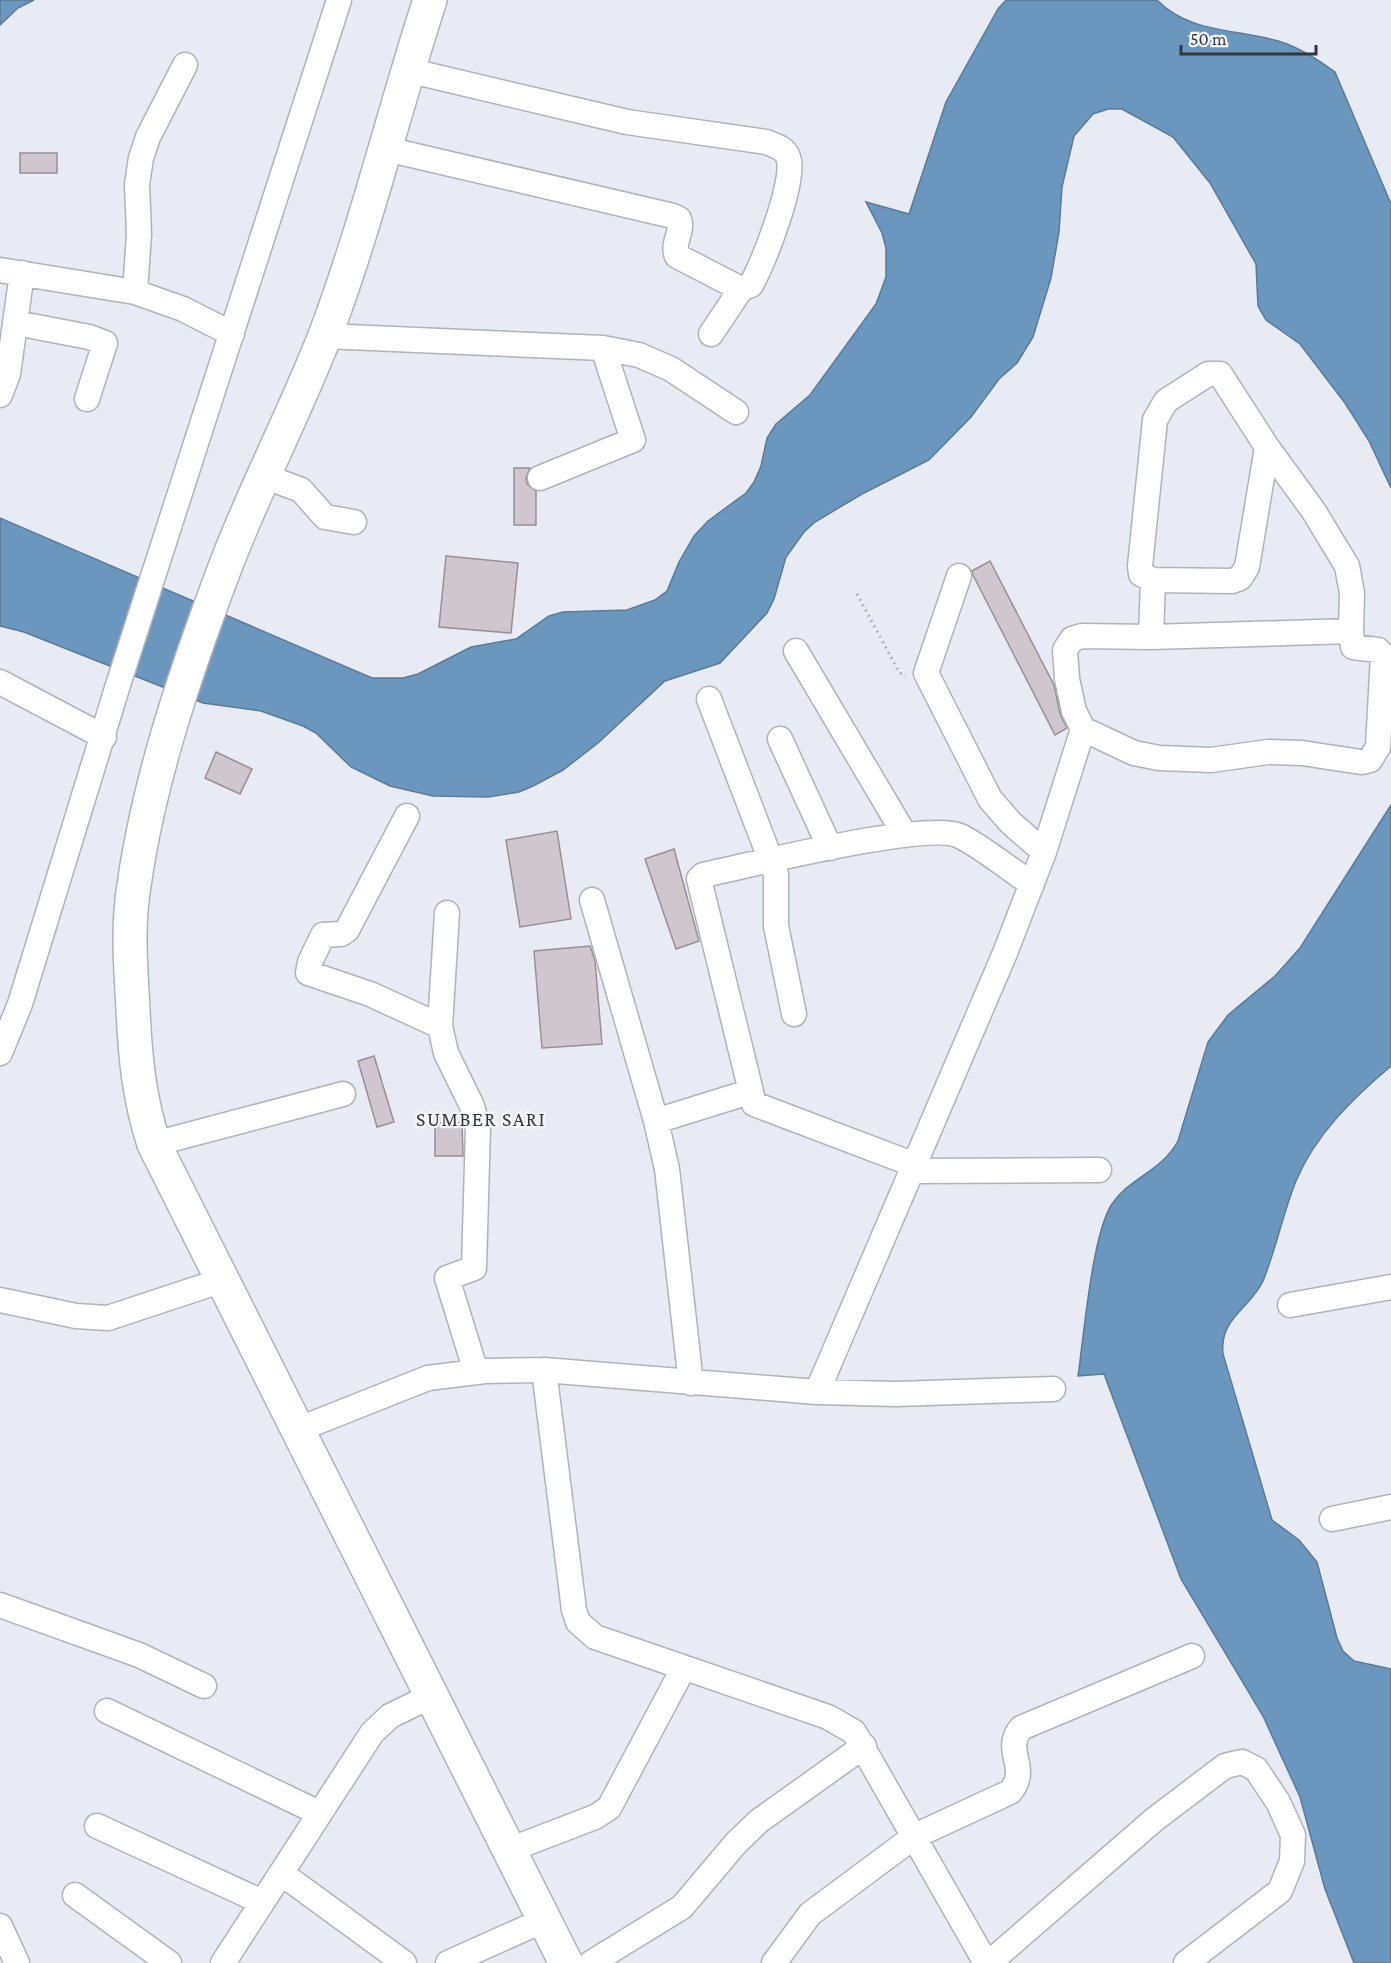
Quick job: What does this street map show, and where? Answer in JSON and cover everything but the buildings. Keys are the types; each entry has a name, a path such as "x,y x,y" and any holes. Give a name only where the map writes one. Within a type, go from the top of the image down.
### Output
{"highway":[{"path":"430,0 407,70 359,241 324,336 224,569 167,738 146,822 132,901 130,949 135,1059 142,1108 154,1144 566,1963"}],"street":[{"path":"0,1053 10,1001 104,737 118,685 339,0"},
{"path":"135,292 139,234 137,184 141,158 148,137 185,65"},
{"path":"407,70 627,122 766,142 779,146 788,156 790,169 775,234 751,285 741,289 711,334"},
{"path":"386,149 673,216 679,219 682,227 674,248 677,256 741,289"},
{"path":"0,395 8,374 16,322 11,271 135,292 183,309 232,334"},
{"path":"16,322 89,337 105,343 87,399"},
{"path":"324,336 603,348 639,355 671,369 736,412"},
{"path":"540,478 633,440 603,348"},
{"path":"1267,447 1247,567 1240,578 1232,581 1153,580 1141,574 1155,420 1166,401 1208,374 1220,374 1267,447 1313,510 1347,566 1352,593 1353,647 1378,650 1383,655 1378,747 1370,760 1361,762 1302,753 1268,752 1211,760 1159,758 1134,753 1083,729 1074,711 1067,679 1065,650 1067,643 1082,636 1151,637 1351,631"},
{"path":"264,476 301,490 325,517 354,522"},
{"path":"959,576 926,673 990,799 1011,823 1044,852"},
{"path":"1151,637 1153,580"},
{"path":"796,651 905,835"},
{"path":"0,682 104,737"},
{"path":"708,699 771,860 777,881 778,939 794,1014"},
{"path":"817,1392 914,1168 1032,884 1083,729"},
{"path":"780,739 830,848"},
{"path":"407,816 347,930 341,934 323,935 310,962 308,974 370,994 440,1026"},
{"path":"1032,884 959,836 935,832 830,848 771,860 699,879 749,1092 758,1107 914,1168 1100,1170"},
{"path":"592,900 656,1121 667,1169 691,1383"},
{"path":"447,913 440,1026 446,1053 472,1106 478,1128 474,1268 447,1278 476,1372"},
{"path":"656,1121 749,1092"},
{"path":"154,1144 343,1094"},
{"path":"0,1300 76,1316 108,1318 223,1280"},
{"path":"1290,1305 1391,1287"},
{"path":"544,1370 573,1610 578,1622 595,1637 840,1722 854,1732 987,1963 1155,1819 1225,1766 1242,1762 1256,1769 1278,1802 1293,1834 1292,1861 1280,1891 1186,1963"},
{"path":"297,1430 428,1378 476,1372 544,1370 817,1392 896,1394 1053,1389"},
{"path":"1332,1519 1391,1507"},
{"path":"0,1605 139,1655 204,1686"},
{"path":"774,1963 810,1914 915,1836 1010,1792 1017,1784 1020,1774 1013,1745 1014,1736 1021,1728 1192,1656"},
{"path":"509,1850 595,1817 609,1808 683,1669"},
{"path":"223,1963 319,1812 381,1724 390,1716 431,1696"},
{"path":"106,1711 319,1812"},
{"path":"591,1963 682,1907 736,1843 759,1821 864,1746"},
{"path":"97,1826 262,1902"},
{"path":"281,1873 404,1963"},
{"path":"75,1895 169,1963"},
{"path":"448,1963 544,1920"},
{"path":"0,1926 17,1963"}],"path":[{"path":"857,594 899,672 910,678 926,673"}],"water":[{"path":"0,0 34,0 18,8 0,25"},
{"path":"1006,0 1157,0 1170,11 1198,24 1286,44 1308,54 1335,72 1391,204 1391,488 1369,441 1345,403 1300,344 1266,320 1258,306 1256,264 1210,183 1173,137 1122,109 1108,109 1093,114 1074,136 1062,187 1059,232 1051,278 1033,337 1017,363 999,379 971,417 929,460 862,494 815,522 804,532 786,557 774,599 767,613 720,663 665,681 598,743 563,770 533,786 519,792 488,797 433,796 390,786 351,767 316,733 303,726 261,711 203,703 24,632 0,626 0,518 372,678 403,678 418,674 471,647 516,639 549,616 563,612 627,610 655,600 667,591 679,562 694,536 708,521 746,493 761,466 767,438 776,424 810,395 876,304 886,277 886,248 882,233 866,202 909,214 946,102 998,9"},
{"path":"1391,805 1391,1066 1337,1118 1304,1164 1287,1206 1263,1281 1251,1299 1230,1322 1223,1342 1223,1354 1272,1520 1299,1540 1317,1562 1337,1638 1343,1651 1354,1661 1391,1669 1391,1963 1354,1963 1325,1889 1300,1797 1263,1716 1181,1579 1104,1374 1078,1376 1094,1261 1105,1218 1112,1204 1128,1187 1171,1152 1178,1141 1208,1042 1228,1015 1275,976 1300,948"}],"district":[{"name":"SUMBER SARI","path":"481,1119"}]}
